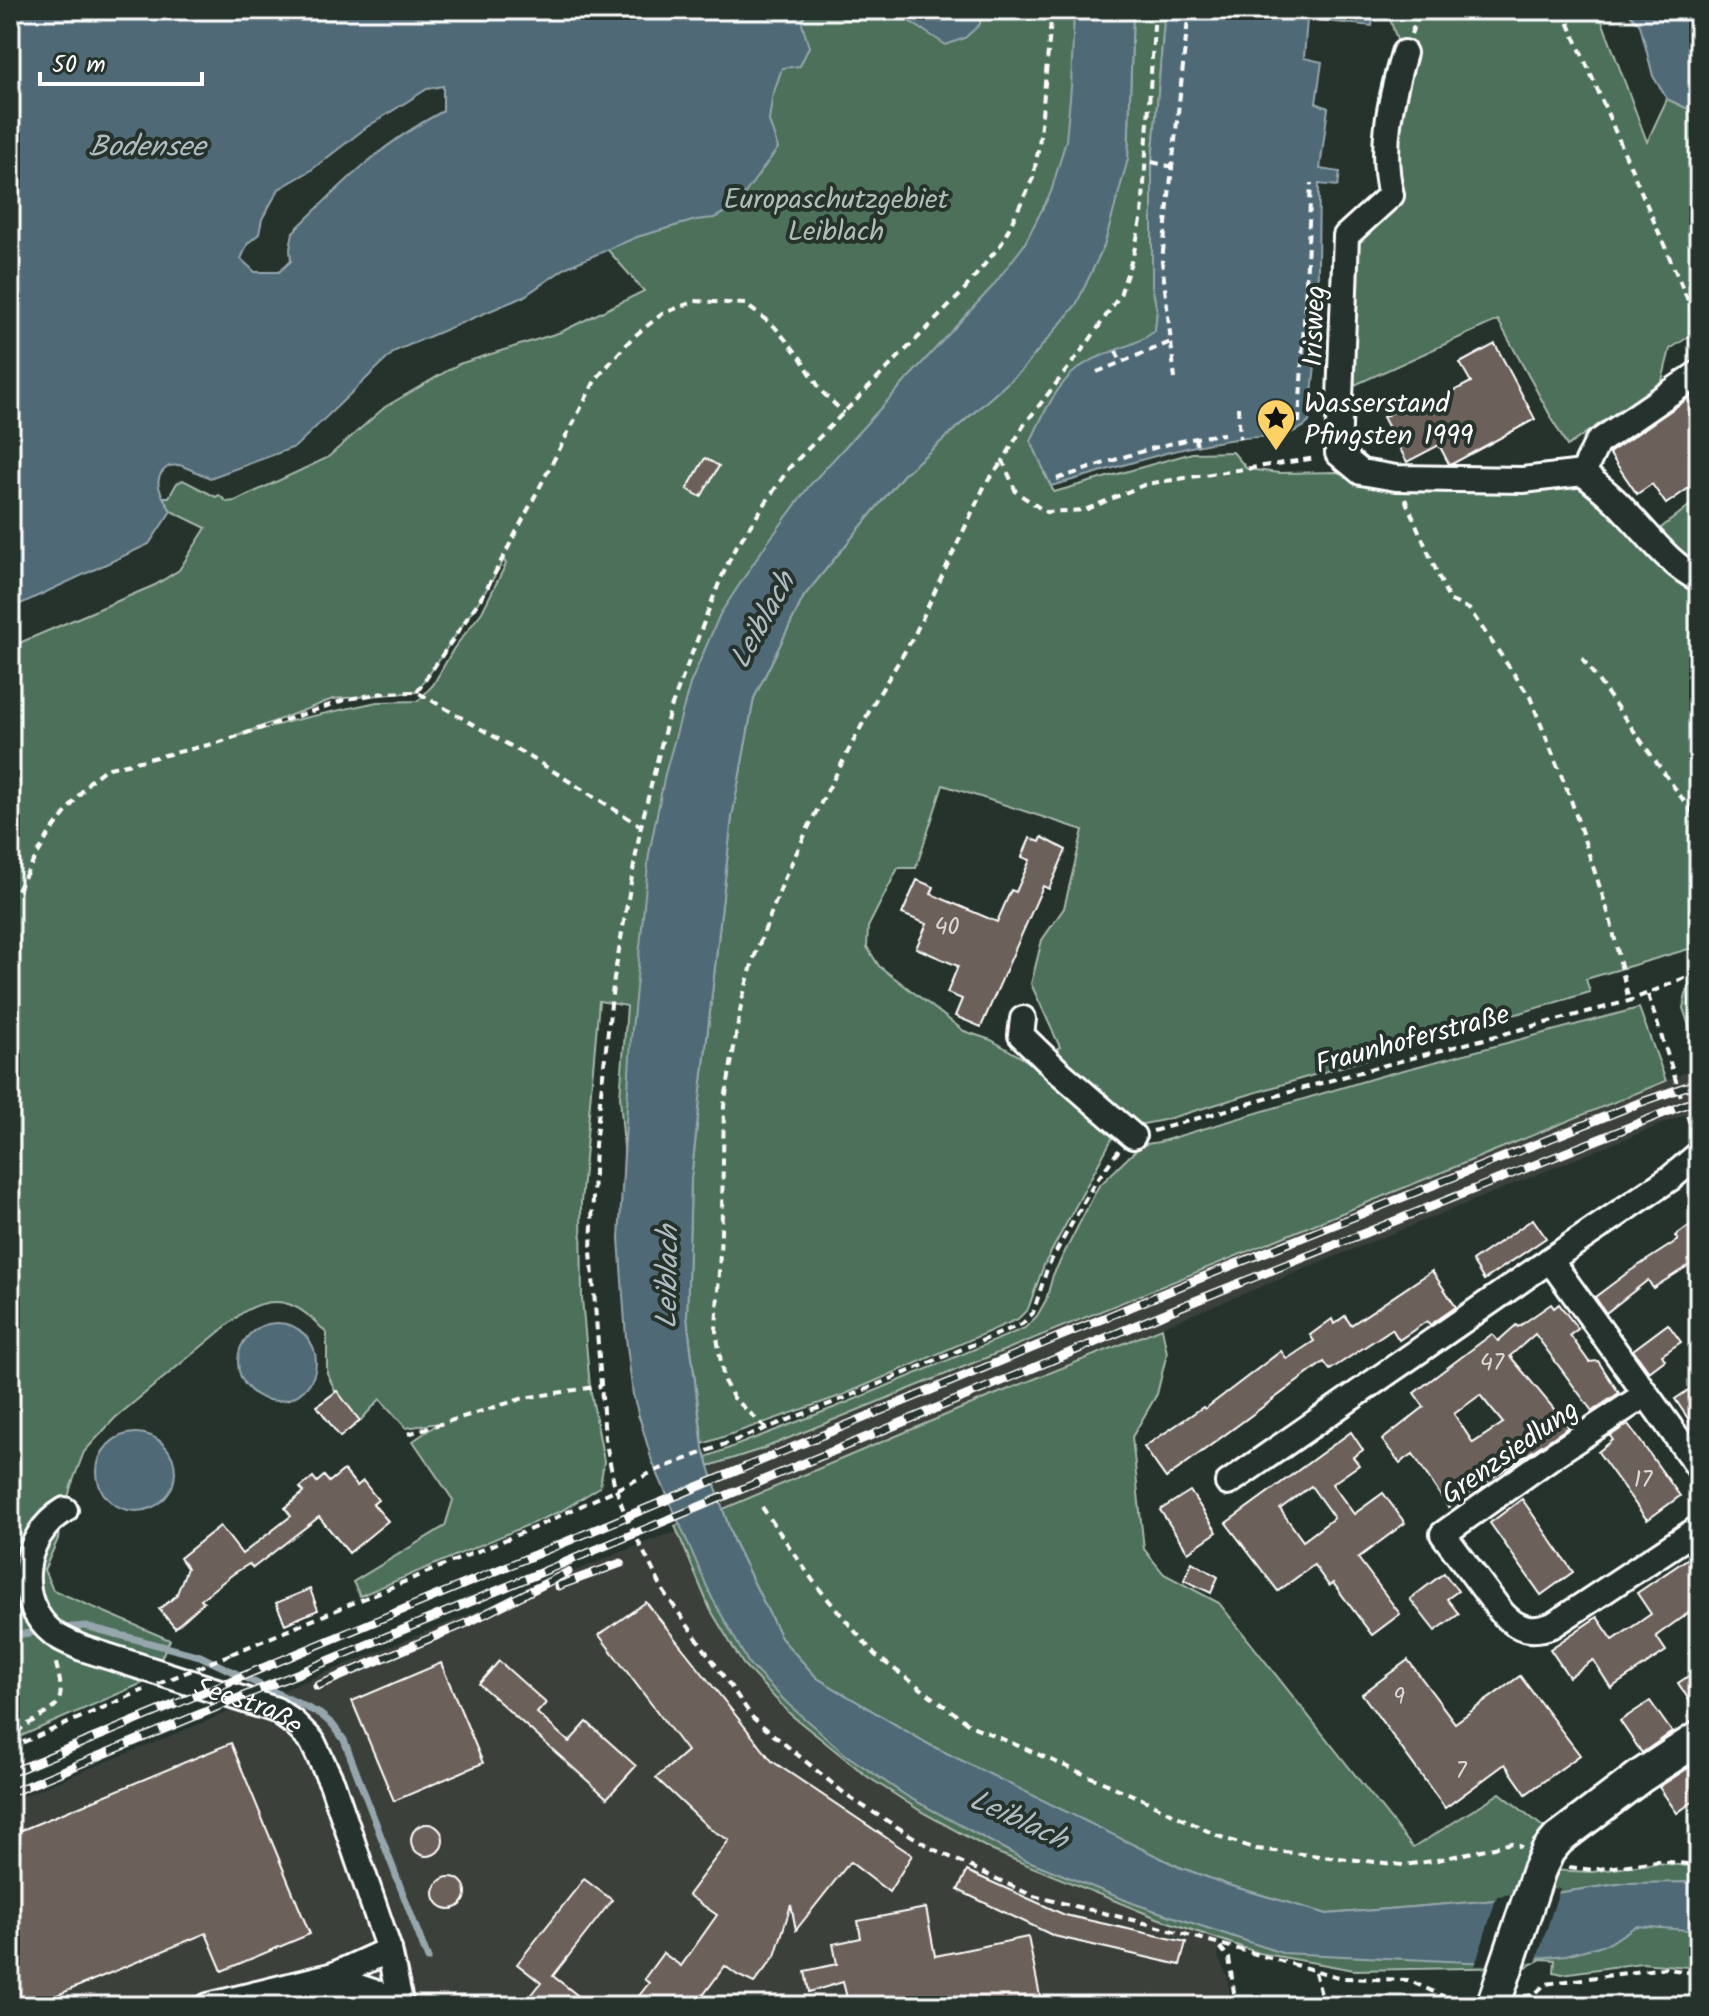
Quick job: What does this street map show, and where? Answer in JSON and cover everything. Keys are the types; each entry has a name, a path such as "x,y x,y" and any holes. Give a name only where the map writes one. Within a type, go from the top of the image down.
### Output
{"main road":[{"path":"1505,1995 1523,1919 1548,1851 1558,1839 1641,1776 1699,1738"}],"street":[{"name":"Irisweg","path":"1338,453 1346,236 1391,195 1385,169 1387,141 1393,91 1404,53"},
{"path":"1583,473 1597,443 1699,373"},
{"path":"1338,453 1361,472 1396,478 1523,480 1583,473 1622,507 1666,555 1699,579"},
{"path":"1023,1019 1021,1035 1133,1136"},
{"path":"1228,1483 1672,1177 1699,1154"},
{"path":"1550,1260 1699,1468"},
{"name":"Grenzsiedlung","path":"1646,1394 1443,1534 1512,1624 1533,1631 1553,1625 1699,1528"},
{"path":"55,1635 42,1622 31,1600 27,1587 27,1564 38,1533 51,1518 65,1510"},
{"name":"Seestraße","path":"55,1635 121,1662 191,1681 276,1710 312,1741 332,1783 389,1950 401,2006"},
{"path":"208,2006 334,1975 389,1950"},
{"path":"293,2006 344,1994 358,1987 379,1994 379,2006"}],"path":[{"path":"1052,10 1033,178 1002,243 959,296 789,468 734,550 669,713 641,826 614,978 595,1145 591,1251 605,1438 616,1488 634,1536 664,1592 753,1718 850,1798 933,1849 1033,1896 1141,1922 1315,1972 1342,1978 1408,1980 1464,2006"},
{"path":"766,1428 733,1397 724,1381 716,1331 724,1106 742,1000 754,958 785,877 873,704 913,638 985,485 1024,425 1120,295 1142,216 1155,10"},
{"path":"1175,379 1162,261 1189,10"},
{"path":"1363,10 1363,13 1389,15"},
{"path":"1563,10 1699,326"},
{"path":"1152,162 1173,167"},
{"path":"1299,423 1311,183"},
{"path":"417,692 485,592 596,379 632,338 662,314 695,301 745,304 774,326 800,357 822,392 844,413"},
{"path":"1097,372 1171,342"},
{"path":"1302,342 1317,346"},
{"path":"1116,351 1121,362"},
{"path":"1238,407 1240,439"},
{"path":"1057,479 1150,448 1195,437 1224,434"},
{"path":"1195,437 1197,446"},
{"path":"1003,461 1016,492 1046,512 1085,510 1160,481 1312,460 1338,453"},
{"path":"1396,478 1449,600 1469,609 1530,697 1571,800 1610,918 1629,1001"},
{"path":"1582,658 1699,822"},
{"path":"10,902 48,836 89,782 105,769 217,743 348,699 417,692 641,826"},
{"name":"Fraunhoferstraße","path":"1133,1136 1629,1001 1699,972"},
{"path":"1648,995 1685,1114 1699,1144"},
{"path":"158,1684 524,1532 655,1471 1022,1324 1033,1313 1048,1266 1094,1184 1133,1136"},
{"path":"408,1434 524,1398 601,1386"},
{"path":"762,1507 816,1585 875,1655 972,1726 1142,1799 1218,1836 1256,1849 1403,1865 1512,1843 1542,1861 1592,1870 1658,1861 1699,1865"},
{"path":"12,1747 19,1730 51,1711 61,1698 51,1644 55,1635"},
{"path":"12,1747 144,1690"},
{"path":"1219,1945 1229,1958 1236,2006"},
{"path":"1505,1995 1534,1995 1545,1984 1664,1968 1699,1974"},
{"path":"1315,1972 1324,2006"}],"shaded area":[{"path":"1699,1067 1699,1109 979,1401 723,1509 709,1466 762,1449"},
{"path":"678,1532 688,1561 743,1664 815,1737 895,1795 993,1851 1219,1940 1218,1957 1227,1976 1230,1996 1228,2006 10,2006 10,1801 659,1537"}],"green space":[{"name":"Europaschutzgebiet Leiblach","path":"517,10 1103,10 1082,201 822,518 702,803 682,1430 778,1651 880,1740 1306,1926 1699,1902 1699,1968 1641,1963 1562,1974 1554,1972 1555,1960 1541,1959 1526,1967 1354,1970 1259,1953 1157,1918 993,1851 922,1812 868,1777 790,1714 743,1664 710,1609 675,1526 683,1522 638,1415 622,1255 624,1148 620,1097 627,1006 599,1001 581,1203 582,1298 590,1387 604,1461 600,1487 561,1511 360,1596 353,1582 445,1526 453,1500 413,1441 439,1423 406,1428 380,1399 360,1421 337,1395 327,1373 327,1334 308,1315 288,1304 278,1302 255,1306 242,1313 115,1418 84,1452 71,1486 58,1539 44,1570 53,1590 170,1640 150,1680 10,1741 10,647 155,585 179,570 206,528 171,511 163,497 169,497 177,483 183,480 216,497 219,495 227,502 235,501 327,458 385,407 459,364 561,332 644,291 526,157","holes":["504,560 506,564 482,612 454,648 433,685 418,701 377,702 231,738 333,699 417,692"]},
{"path":"1133,10 1165,10 1152,163 1155,332 1139,343 1080,367 1044,473 1054,492 1192,453 1233,452 1247,469 1279,473 1338,472 1361,481 1581,482 1699,584 1699,946 1586,979 1590,992 1164,1120 1133,1126 1122,1120 1044,1265 1028,1309 1018,1319 843,1395 703,1444 687,1317 691,1179 732,817 754,698 804,596 903,475 1022,370 1128,159","holes":["943,785 1083,830 1064,908 1042,940 1031,984 1060,1047 1031,1063 991,1040 964,1031 879,966 867,947 868,927 898,868 916,868"]},
{"path":"1387,10 1598,10 1647,142 1667,99 1699,114 1699,330 1670,349 1662,381 1567,446 1498,320 1346,389 1352,240 1376,215 1401,52"},
{"path":"1699,498 1699,575 1652,535"},
{"path":"1699,982 1699,1056 1683,1008 1688,986"},
{"path":"1639,1008 1666,1081 762,1449 709,1466 706,1457 846,1403 1025,1328 1046,1300 1053,1275 1098,1187 1141,1145 1381,1076"},
{"path":"1162,1328 1167,1353 1157,1394 1132,1437 1144,1549 1164,1574 1219,1603 1413,1848 1500,1793 1552,1834 1521,1898 1327,1914 1231,1886 1179,1867 930,1745 817,1678 781,1638 733,1540 723,1509"},
{"path":"1657,1863 1699,1867 1699,1884 1625,1883 1542,1895 1550,1870 1592,1872"}],"water":[{"name":"Bodensee","path":"10,10 806,10 802,24 809,47 800,66 782,68 772,98 769,121 778,148 735,207 714,218 637,237 567,267 523,297 395,351 295,447 210,478 180,465 169,466 158,482 171,511 149,544 10,609","holes":["443,86 443,111 381,151 311,214 293,232 291,261 279,272 255,272 241,259 248,243 259,234 262,219 279,189 310,171 367,127 427,89"]},
{"path":"892,10 980,10 980,24 965,38 946,45"},
{"name":"Leiblach","path":"1074,10 1133,10 1128,159 1104,246 1076,305 1022,370 903,475 804,596 754,698 732,817 691,1179 687,1317 703,1448 733,1540 781,1638 817,1678 930,1745 1179,1867 1327,1914 1521,1898 1625,1883 1690,1882 1699,1884 1699,1931 1636,1926 1610,1943 1566,1955 1488,1963 1282,1953 1135,1904 1021,1858 908,1797 846,1755 788,1704 749,1664 712,1598 652,1461 633,1395 619,1238 631,1040 649,854 665,774 690,684 720,614 810,485 992,287 1024,245 1051,192 1066,140"},
{"path":"1165,10 1374,10 1372,26 1307,19 1304,58 1322,62 1316,103 1328,108 1320,169 1340,172 1338,186 1319,184 1317,346 1309,422 1287,434 1195,446 1051,486 1031,441 1057,391 1080,367 1155,331 1152,163"},
{"path":"1626,10 1699,10 1699,114 1667,99 1653,76 1640,25"},
{"path":"277,1323 292,1326 309,1340 316,1362 313,1377 299,1394 277,1401 262,1398 245,1384 238,1362 241,1347 255,1330"},
{"path":"128,1433 144,1433 158,1439 169,1450 175,1472 169,1494 158,1505 144,1511 128,1511 114,1505 103,1494 97,1480 97,1464 103,1450 114,1439"}],"pier":[{"path":"1560,1888 1536,1962 1475,1966 1497,1896"}],"building":[{"path":"1495,344 1535,419 1452,464 1449,464 1439,445 1407,462 1383,417 1418,399 1423,407 1471,382 1460,363"},
{"path":"1699,391 1699,481 1666,504 1652,484 1637,494 1609,453"},
{"path":"705,458 719,466 701,497 687,489"},
{"path":"1042,837 1066,850 1049,889 1043,886 981,1027 955,1016 962,999 947,993 958,966 916,948 927,924 902,914 917,880 934,887 931,894 997,922 1011,890 1016,892 1030,860 1022,857 1030,838 1040,842"},
{"path":"1533,1219 1546,1238 1484,1280 1472,1261"},
{"path":"1699,1219 1699,1259 1653,1288 1648,1280 1606,1313 1595,1297 1678,1240 1675,1236"},
{"path":"1432,1271 1456,1307 1430,1325 1427,1321 1399,1340 1392,1329 1330,1370 1324,1362 1166,1478 1144,1447 1203,1407 1205,1409 1281,1351 1287,1359 1314,1341 1310,1335 1332,1319 1334,1324 1345,1316 1351,1325"},
{"path":"1551,1304 1554,1308 1559,1304 1578,1329 1570,1335 1589,1362 1598,1361 1619,1393 1592,1411 1535,1334 1510,1356 1569,1427 1448,1507 1413,1454 1400,1463 1382,1440 1424,1407 1414,1393 1492,1334 1498,1341 1516,1325 1518,1327","holes":["1480,1395 1503,1423 1473,1443 1454,1414"]},
{"path":"1668,1324 1681,1342 1662,1355 1665,1360 1649,1372 1633,1350"},
{"path":"1699,1383 1699,1435 1675,1399"},
{"path":"337,1391 360,1421 340,1437 317,1406"},
{"path":"1628,1424 1680,1496 1647,1520 1598,1452 1613,1440 1610,1436"},
{"path":"1351,1432 1363,1450 1353,1457 1359,1465 1332,1484 1354,1514 1383,1493 1405,1523 1358,1558 1400,1614 1372,1635 1333,1583 1329,1586 1314,1565 1278,1591 1226,1523","holes":["1311,1486 1334,1518 1303,1541 1280,1509"]},
{"path":"344,1470 357,1486 363,1481 378,1500 373,1504 388,1521 349,1553 319,1517 253,1568 249,1564 233,1574 201,1599 204,1602 175,1628 159,1609 176,1596 187,1568 180,1558 220,1526 242,1554 291,1516 285,1508 304,1492 300,1488 313,1477 317,1482 324,1476 329,1482"},
{"path":"1190,1491 1217,1532 1188,1552 1160,1510"},
{"path":"1522,1499 1573,1572 1541,1595 1490,1523"},
{"path":"1699,1551 1699,1605 1656,1636 1666,1651 1611,1688 1593,1660 1569,1677 1550,1649 1597,1617 1613,1640 1651,1614 1637,1593"},
{"path":"1192,1562 1218,1577 1211,1593 1184,1580"},
{"path":"1444,1573 1458,1591 1447,1599 1459,1614 1435,1631 1410,1599"},
{"path":"310,1589 318,1610 285,1624 276,1603"},
{"path":"646,1602 772,1761 912,1855 889,1892 850,1862 796,1930 791,1905 775,1956 754,1983 725,1966 695,2006 631,2006 649,1983 644,1979 663,1953 681,1966 717,1915 688,1895 729,1840 710,1829 656,1778 687,1751 599,1635"},
{"path":"1408,1660 1455,1723 1520,1676 1580,1755 1526,1794 1505,1764 1445,1808 1362,1694"},
{"path":"499,1661 546,1703 537,1713 569,1742 587,1722 636,1766 607,1798 479,1684"},
{"path":"441,1663 483,1763 394,1801 352,1701"},
{"path":"1699,1669 1699,1715 1678,1683"},
{"path":"1650,1701 1672,1732 1642,1753 1620,1721"},
{"path":"231,1743 310,1934 222,1971 206,1933 31,2006 10,2006 10,1835"},
{"path":"1699,1761 1699,1797 1677,1813 1659,1787"},
{"path":"427,1824 439,1828 443,1840 439,1852 427,1856 415,1852 411,1840 415,1828"},
{"path":"967,1871 1065,1915 1186,1942 1180,1965 1054,1936 958,1890"},
{"path":"450,1877 461,1882 466,1893 461,1904 450,1909 439,1904 434,1893 439,1882"},
{"path":"584,1879 612,1900 553,1976 591,2006 523,2006 541,1983 517,1964"},
{"path":"926,1908 935,1956 1028,1937 1042,2006 849,2006 843,1982 809,1992 805,1971 837,1964 833,1944 861,1938 858,1921"}],"waterway":[{"path":"63,1628 85,1626 200,1656 320,1714 333,1725 344,1740 428,1959"},
{"path":"10,1636 36,1632"}],"railway":[{"path":"10,1773 1193,1281 1639,1103 1699,1082"},
{"path":"10,1793 1180,1307 1699,1099"},
{"path":"558,1586 621,1563"},
{"path":"317,1686 469,1622 568,1572"}],"place":[{"name":"Wasserstand Pfingsten 1999","path":"1276,452"}]}
